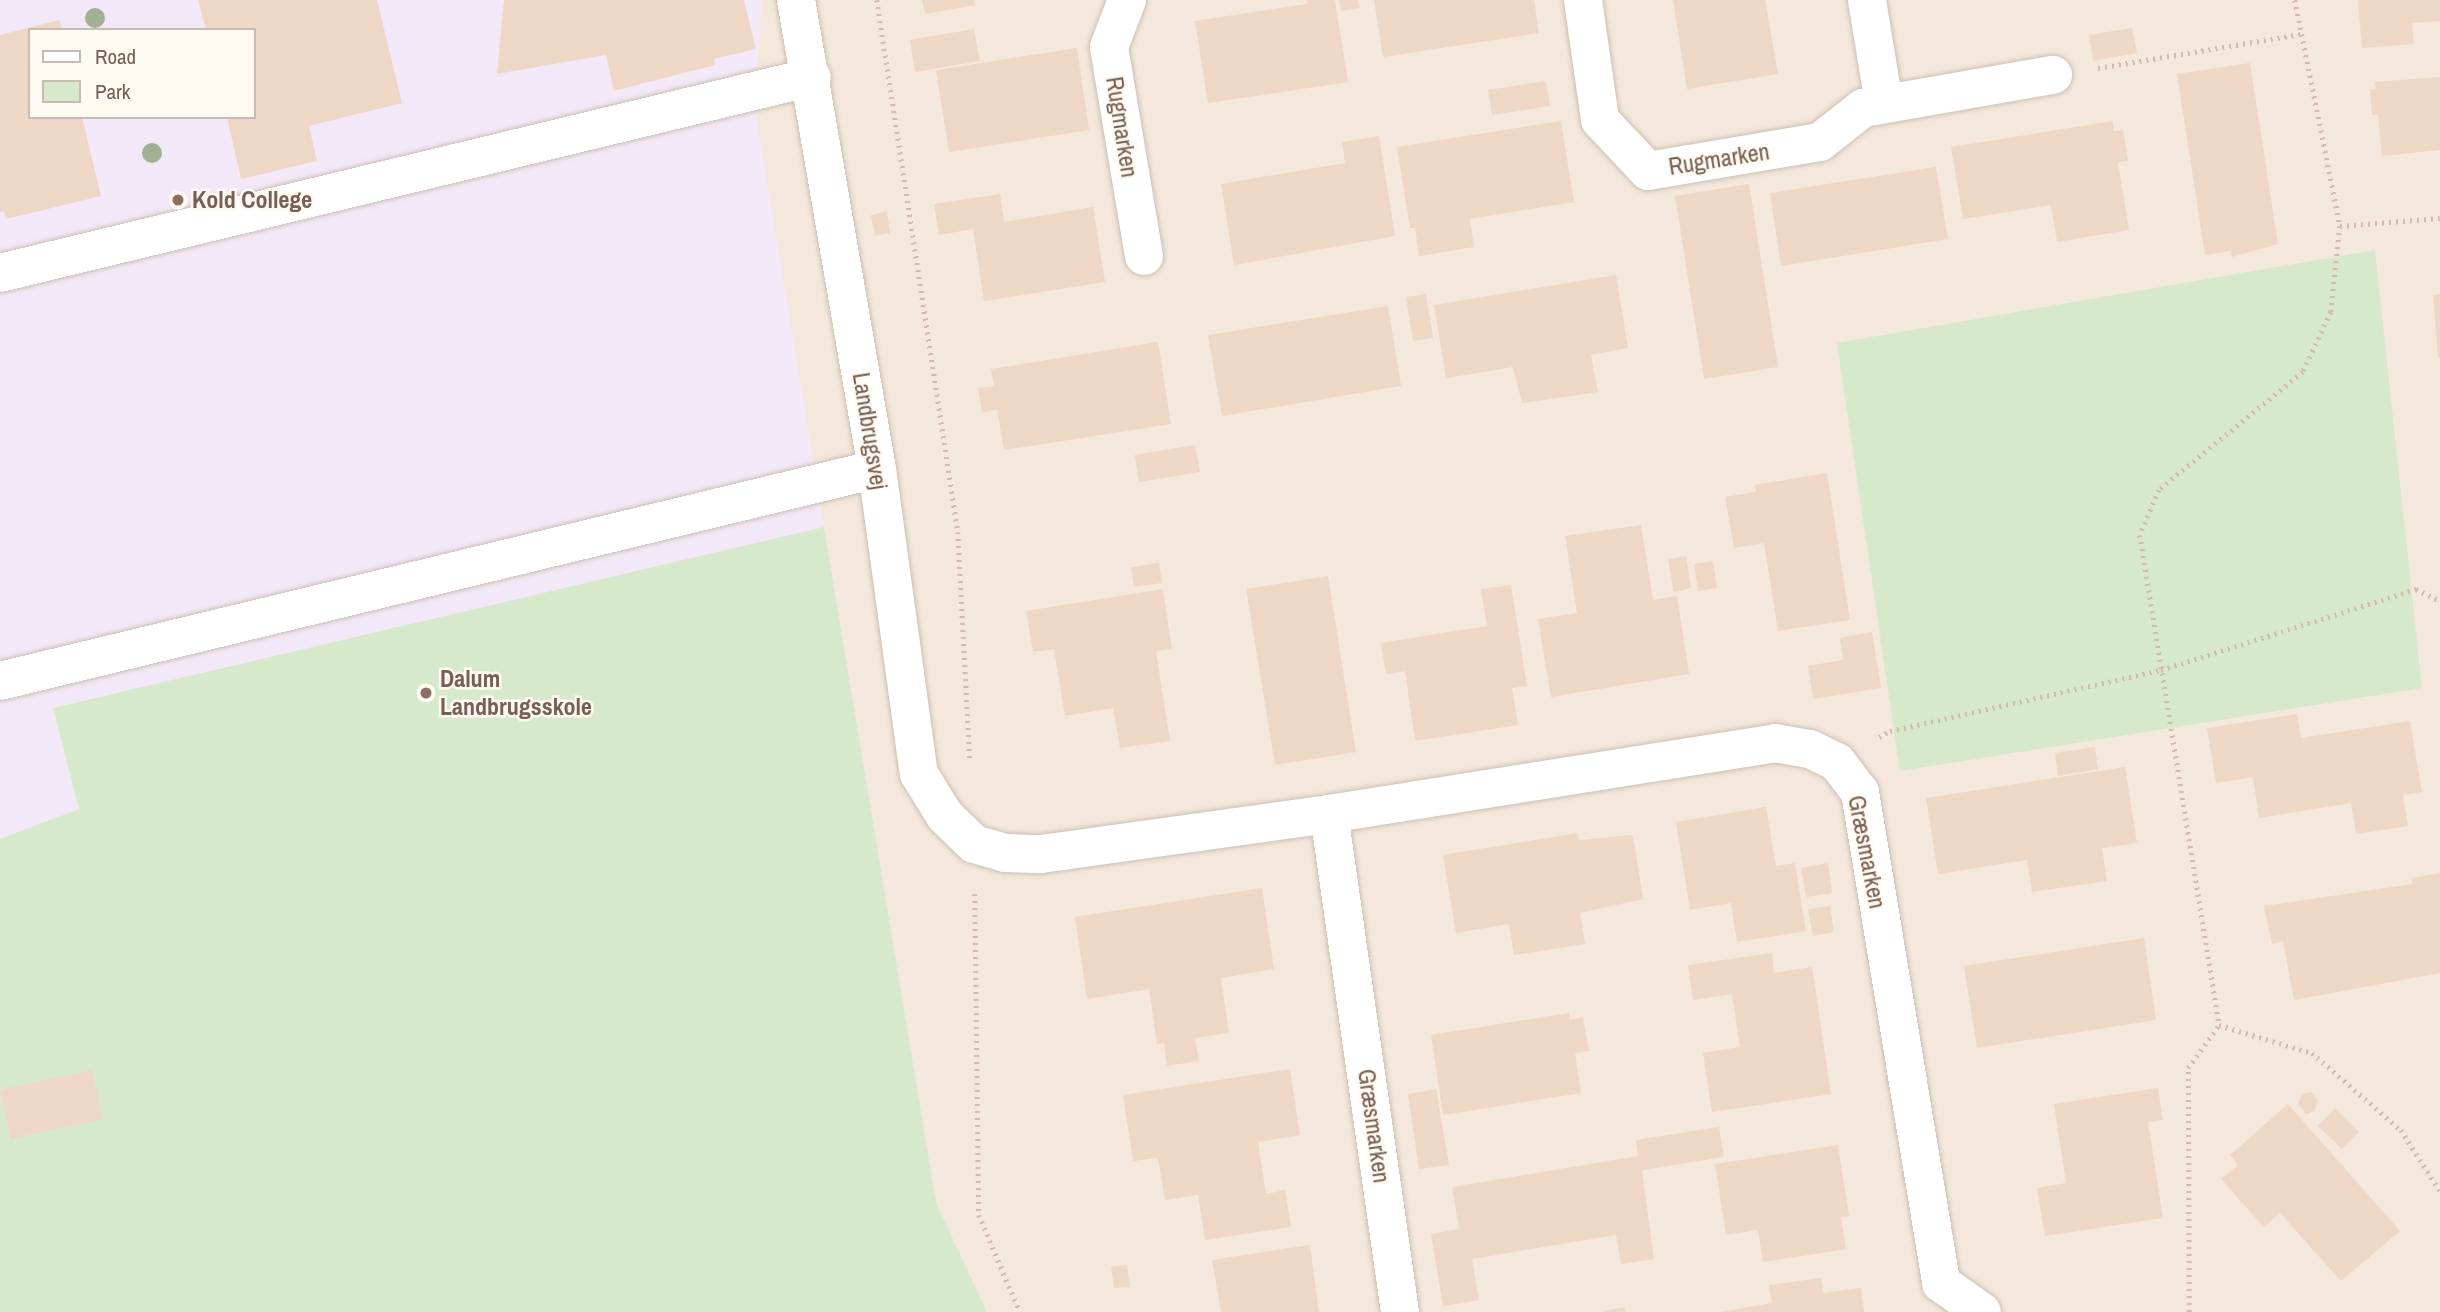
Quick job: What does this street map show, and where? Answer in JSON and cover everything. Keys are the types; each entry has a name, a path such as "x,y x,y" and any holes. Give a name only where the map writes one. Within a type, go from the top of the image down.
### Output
{"street":[{"name":"Landbrugsvej","path":"796,0 812,77 877,468 919,774 945,816 974,844"},
{"name":"Rugmarken","path":"1127,0 1109,47 1144,256"},
{"name":"Rugmarken","path":"1583,0 1600,120 1648,171 1820,142 1863,108 2053,75"},
{"path":"1867,0 1884,104"},
{"path":"0,273 812,77"},
{"path":"0,681 877,468"},
{"name":"Græsmarken","path":"974,844 1005,853 1041,854 1329,814 1775,743 1810,749 1836,762 1860,792 1941,1283 1982,1312"},
{"name":"Græsmarken","path":"1329,814 1400,1312"}],"path":[{"path":"2189,1312 2188,1068 2219,1026 2140,535 2159,490 2303,372 2331,312 2340,226 2295,0"},
{"path":"2053,75 2301,34"},
{"path":"2340,226 2440,218"},
{"path":"1836,762 1890,731 2161,670 2416,589 2440,601"},
{"path":"2219,1026 2312,1053 2401,1130 2440,1191"}],"shaded area":[{"path":"0,0 2440,0 2440,1312 0,1312"},
{"name":"Dalum Landbrugsskole","path":"0,0 762,0 755,107 936,1203 987,1312 0,1312"}],"green space":[{"path":"2375,250 2422,688 1900,771 1837,343"},
{"name":"Dalum Landbrugsskole","path":"824,527 936,1203 987,1312 0,1312 0,839 79,809 53,708"}],"building":[{"name":"Kold College","path":"198,0 377,0 402,103 309,126 317,161 241,179 227,119 256,119 256,28 205,28"},
{"path":"504,0 744,0 756,49 714,59 715,65 614,91 606,55 497,74"},
{"path":"922,0 974,0 975,5 925,14"},
{"path":"1307,0 1335,0 1348,82 1208,103 1195,21 1307,4"},
{"path":"1339,0 1358,0 1360,8 1341,11"},
{"path":"1374,0 1534,0 1539,33 1383,57"},
{"path":"1673,0 1765,0 1778,74 1687,89"},
{"path":"2358,0 2440,0 2440,21 2412,23 2414,44 2362,48"},
{"path":"59,20 61,28 28,28 28,119 82,119 101,196 6,219 4,211 0,212 0,35"},
{"path":"2132,28 2137,53 2093,61 2089,35"},
{"path":"974,29 980,61 915,72 910,40"},
{"path":"1077,48 1089,130 949,152 936,70"},
{"path":"2250,63 2278,244 2232,257 2230,251 2205,255 2177,74"},
{"path":"2440,77 2440,150 2382,156 2378,115 2372,115 2370,90 2376,89 2375,82"},
{"path":"1546,81 1550,106 1492,115 1488,90"},
{"path":"1561,121 1574,202 1470,219 1474,247 1419,256 1415,228 1410,228 1397,147"},
{"path":"2113,121 2114,131 2123,130 2128,161 2118,162 2129,230 2057,242 2051,205 1963,219 1951,147"},
{"path":"1379,136 1395,236 1234,265 1221,184 1345,163 1342,142"},
{"path":"1936,167 1948,239 1781,266 1770,193"},
{"path":"1749,184 1778,367 1704,379 1675,196"},
{"path":"1000,194 1004,222 1093,207 1105,282 984,301 973,229 939,235 934,204"},
{"path":"887,211 890,233 875,236 871,215"},
{"path":"1616,275 1628,348 1591,355 1598,392 1522,403 1513,367 1446,378 1434,305"},
{"path":"1426,294 1433,338 1413,341 1406,297"},
{"path":"2440,294 2440,358 2438,358 2433,295"},
{"path":"1388,306 1401,386 1222,416 1208,335"},
{"path":"1158,342 1171,424 1004,450 997,409 982,413 978,388 994,386 991,369"},
{"path":"1195,445 1200,472 1139,482 1135,455"},
{"path":"1827,473 1850,620 1778,631 1764,543 1734,548 1725,497 1756,492 1755,485"},
{"path":"1641,525 1653,600 1677,596 1689,674 1551,697 1538,619 1577,613 1565,536"},
{"path":"1686,556 1691,588 1674,592 1668,559"},
{"path":"1713,561 1717,588 1698,591 1694,564"},
{"path":"1159,563 1162,583 1134,587 1131,567"},
{"path":"1328,576 1356,752 1275,765 1246,589"},
{"path":"1511,585 1527,686 1512,688 1518,725 1415,741 1405,671 1386,674 1381,643 1487,626 1481,589"},
{"path":"1163,589 1172,649 1156,651 1170,741 1120,748 1113,708 1065,716 1054,649 1033,652 1026,611"},
{"path":"1872,632 1881,688 1813,699 1808,666 1843,660 1840,638"},
{"path":"2297,714 2301,738 2410,721 2422,792 2403,795 2408,826 2356,834 2351,803 2259,818 2253,777 2216,783 2207,728"},
{"path":"2095,747 2098,769 2058,776 2055,753"},
{"path":"2125,767 2137,843 2102,848 2107,881 2032,892 2027,860 1938,874 1926,798"},
{"path":"1766,807 1776,866 1795,863 1806,931 1737,942 1731,903 1690,910 1676,822"},
{"path":"1578,833 1579,840 1633,835 1643,899 1580,913 1585,944 1514,955 1509,924 1456,933 1443,855"},
{"path":"1828,863 1832,893 1806,897 1801,868"},
{"path":"2440,873 2440,973 2294,1000 2283,941 2272,944 2264,906 2413,884 2411,878"},
{"path":"1262,888 1274,969 1221,978 1229,1033 1195,1038 1199,1061 1167,1066 1164,1043 1157,1044 1149,989 1087,999 1075,917"},
{"path":"1830,906 1834,932 1813,936 1808,909"},
{"path":"2144,938 2156,1020 1977,1048 1964,966"},
{"path":"1772,953 1774,973 1812,967 1831,1094 1712,1112 1703,1053 1740,1047 1732,994 1693,1000 1688,965"},
{"path":"1569,1013 1570,1020 1583,1017 1589,1051 1575,1053 1581,1093 1443,1115 1431,1035"},
{"path":"1290,1069 1300,1135 1258,1142 1266,1194 1285,1190 1291,1227 1205,1240 1198,1195 1165,1200 1158,1158 1133,1161 1123,1095"},
{"path":"92,1070 103,1119 11,1139 0,1090"},
{"path":"2158,1088 2163,1120 2148,1122 2163,1218 2045,1236 2037,1188 2066,1183 2054,1104"},
{"path":"1436,1089 1449,1165 1419,1169 1408,1094"},
{"path":"2312,1092 2318,1100 2315,1111 2306,1114 2298,1104 2302,1094"},
{"path":"2288,1104 2400,1231 2341,1281 2280,1213 2264,1227 2221,1179 2238,1165 2230,1155"},
{"path":"2335,1108 2359,1132 2342,1149 2318,1126"},
{"path":"1719,1127 1724,1157 1642,1170 1654,1259 1621,1264 1616,1235 1472,1259 1479,1300 1443,1306 1431,1234 1459,1229 1452,1187 1638,1156 1636,1140"},
{"path":"1838,1145 1849,1216 1841,1217 1846,1249 1763,1262 1758,1230 1726,1235 1715,1164"},
{"path":"1310,1245 1319,1312 1221,1312 1212,1260"},
{"path":"1127,1265 1130,1287 1114,1288 1111,1267"},
{"path":"1821,1278 1823,1293 1861,1288 1864,1312 1720,1312 1772,1303 1769,1285"},
{"path":"1625,1307 1626,1312 1604,1311"}],"place":[{"name":"Kold College","path":"178,200"},
{"name":"Dalum Landbrugsskole","path":"426,693"}]}
